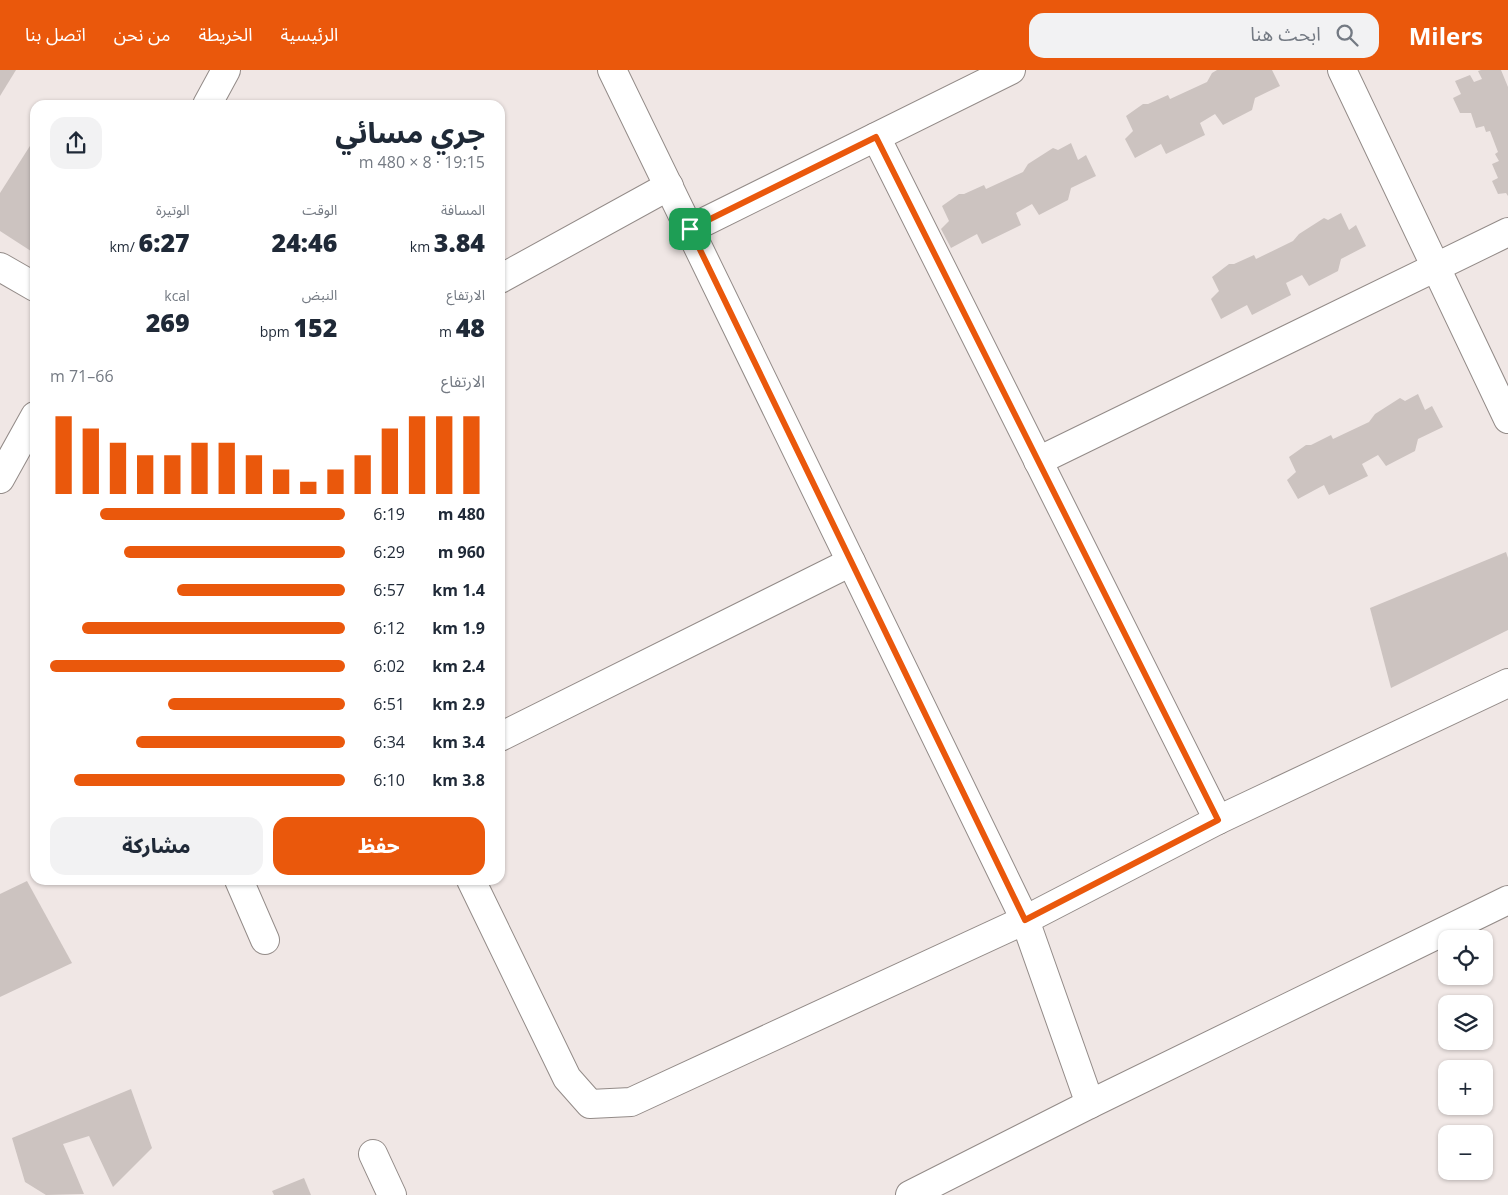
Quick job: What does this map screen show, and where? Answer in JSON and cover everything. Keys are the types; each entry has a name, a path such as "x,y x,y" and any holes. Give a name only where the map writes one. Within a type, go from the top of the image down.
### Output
{"street":[{"path":"210,100 226,70"},
{"path":"612,70 1025,920 1090,1104"},
{"path":"690,229 1010,70"},
{"path":"1342,70 1508,419"},
{"path":"876,137 1218,820"},
{"path":"505,276 669,186"},
{"path":"1038,461 1508,232"},
{"path":"0,267 30,284"},
{"path":"0,479 30,426"},
{"path":"505,735 851,562"},
{"path":"473,885 568,1078 590,1104 631,1102 1025,920 1218,820 1508,683"},
{"path":"240,885 265,940"},
{"path":"910,1195 1090,1104 1508,900"},
{"path":"373,1154 392,1195"}],"building":[{"path":"0,70 16,70 0,96"},
{"path":"1217,70 1272,70 1280,86 1255,98 1252,110 1223,125 1215,114 1200,123 1205,135 1166,154 1161,144 1135,158 1125,139 1133,131 1126,116 1143,104 1148,104 1168,95 1170,99 1207,82 1212,73"},
{"path":"1501,70 1508,87 1508,196 1506,193 1498,194 1492,181 1498,178 1492,164 1499,161 1495,154 1498,152 1490,131 1486,132 1484,126 1476,128 1471,113 1460,113 1453,98 1461,94 1455,81 1470,75 1474,82 1482,79 1478,71"},
{"path":"1071,143 1078,160 1086,155 1096,176 1071,188 1068,200 1039,215 1032,204 1016,213 1021,225 982,244 977,234 951,248 941,229 949,221 942,206 959,194 964,194 984,185 986,189 1023,172 1028,164 1053,148 1058,150"},
{"path":"30,146 30,250 0,231 0,193"},
{"path":"1341,213 1349,230 1356,225 1366,246 1341,259 1338,271 1309,286 1302,275 1286,283 1291,295 1252,315 1247,305 1221,319 1211,299 1219,291 1212,277 1229,264 1234,264 1254,255 1256,259 1293,241 1299,234 1324,218 1328,220"},
{"path":"1418,394 1425,410 1432,406 1443,427 1418,439 1415,451 1386,466 1378,455 1362,464 1368,476 1329,495 1324,485 1298,499 1287,480 1296,472 1289,457 1306,445 1311,445 1331,435 1333,439 1369,422 1375,414 1400,398 1405,401"},
{"path":"1506,552 1508,558 1508,630 1391,688 1370,608"},
{"path":"27,881 72,963 0,997 0,894"},
{"path":"131,1089 152,1148 113,1187 89,1136 63,1144 84,1194 46,1195 25,1182 12,1138"},
{"path":"304,1178 311,1195 274,1195 272,1191"}],"route":[{"path":"876,137 1218,820 1025,920 690,229 876,137"}]}
